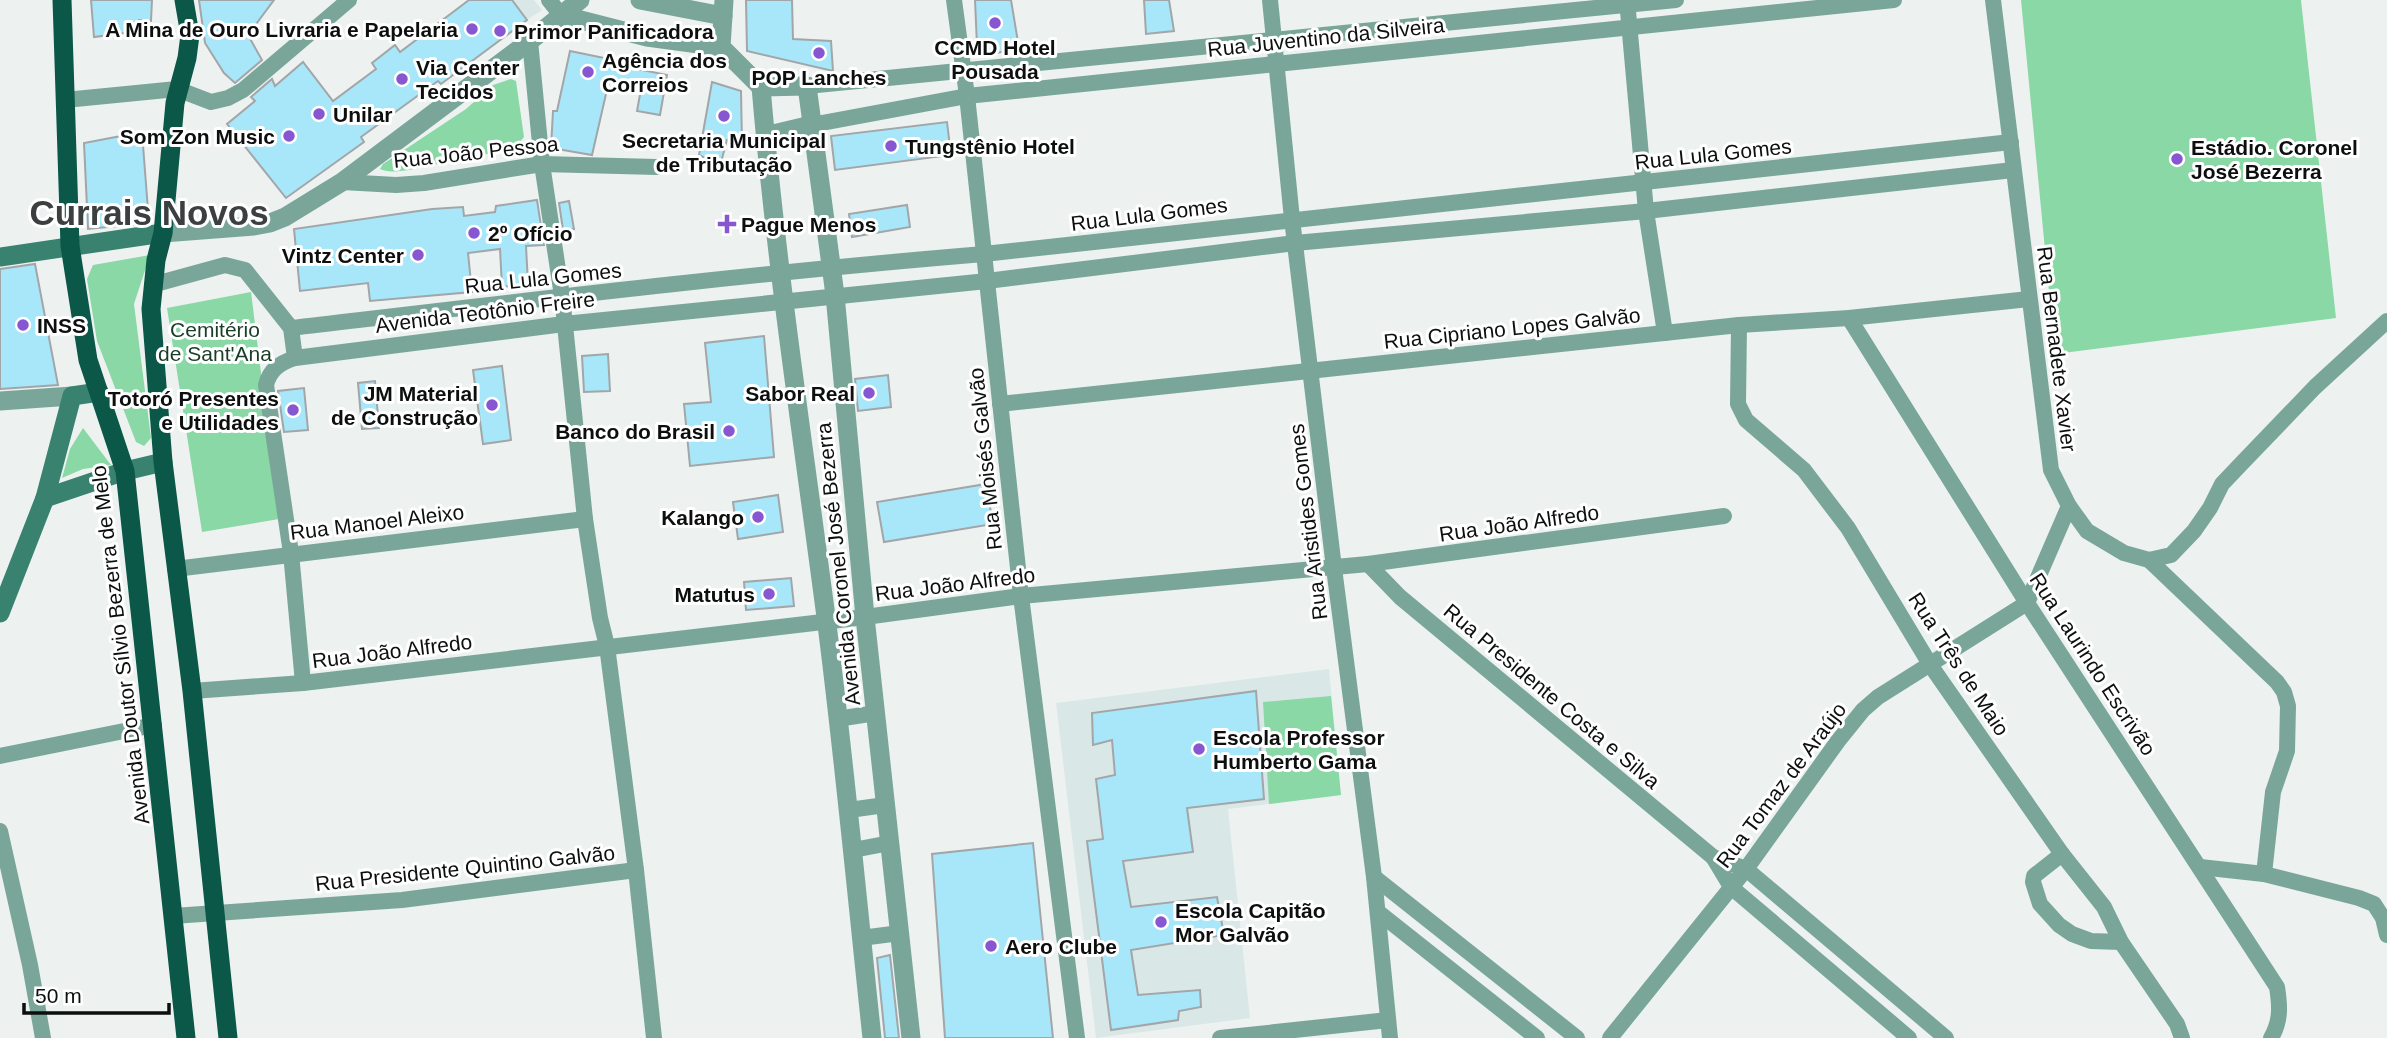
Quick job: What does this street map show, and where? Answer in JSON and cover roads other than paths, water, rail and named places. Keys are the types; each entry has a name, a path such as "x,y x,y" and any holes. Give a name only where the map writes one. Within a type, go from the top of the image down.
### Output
{"highway":[{"name":"Avenida Doutor Sílvio Bezerra de Melo","path":"62,0 70,246 83,337 125,471 187,1038"},
{"path":"184,0 190,35 187,58 177,89 163,233 152,285 151,309 163,462 192,691 228,1038"}],"main road":[{"path":"0,257 163,233"},
{"path":"0,613 45,498 72,396 99,392"},
{"path":"45,498 125,471 163,462"}],"street":[{"path":"65,100 177,89 211,102 235,94 349,0"},
{"name":"Rua João Pessoa","path":"163,233 270,223 342,182 530,41 555,8 580,0"},
{"path":"647,37 643,0 724,8 721,47"},
{"name":"Rua Moisés Galvão","path":"954,0 967,96 1021,596 1077,1038"},
{"name":"Rua Aristides Gomes","path":"1270,0 1292,219 1374,877 1390,1038"},
{"name":"Rua Juventino da Silveira","path":"761,88 807,86 1276,41 1676,0"},
{"name":"Rua Juventino da Silveira","path":"765,136 967,96 1630,29 1817,4 1894,0"},
{"name":"Rua Bernadete Xavier","path":"1993,0 2051,470 2069,506 2087,531 2124,553 2149,560"},
{"path":"1628,3 1646,211 1665,333"},
{"path":"555,8 647,37 721,47 761,88"},
{"path":"1450,23 1453,47"},
{"path":"530,41 542,164 562,296 584,519 607,646 636,870 654,1038"},
{"path":"1133,53 1135,78"},
{"name":"Avenida Coronel José Bezerra","path":"807,86 835,295 865,617 911,1038"},
{"name":"Avenida Coronel José Bezerra","path":"761,88 779,274 827,621 872,1038"},
{"name":"Rua Lula Gomes","path":"291,328 562,296 831,267 984,254 2011,142"},
{"name":"Rua João Pessoa","path":"342,182 396,185 424,183 542,164 656,167"},
{"path":"1794,166 1797,194"},
{"path":"784,302 987,281 1295,243 1646,211 2013,170"},
{"path":"1482,200 1485,225"},
{"path":"152,285 232,265 245,270 291,328 295,358 281,362 266,385 291,553 303,683"},
{"name":"Rua Cipriano Lopes Galvão","path":"1000,404 1665,333 1849,318 2029,299"},
{"name":"Avenida Teotônio Freire","path":"295,358 564,324 784,302"},
{"path":"452,309 455,338"},
{"name":"Rua Laurindo Escrivão","path":"1849,318 2027,603 2277,987 2280,1009 2277,1026 2271,1038"},
{"path":"2149,560 2171,555 2194,531 2222,484 2315,387 2387,321"},
{"name":"Rua Três de Maio","path":"1739,326 1738,404 1741,414 1804,470 1848,528 1931,666 2062,854 2104,907 2121,942 2180,1031"},
{"path":"0,401 72,396"},
{"path":"2027,603 2069,506"},
{"name":"Rua João Alfredo","path":"192,691 303,683 1021,596 1334,568 1724,516"},
{"name":"Rua Manoel Aleixo","path":"175,569 584,519"},
{"path":"2149,560 2277,682 2284,692 2288,706 2287,751 2273,792 2264,874"},
{"name":"Rua Presidente Costa e Silva","path":"1368,564 1410,606 1713,856 1746,869 1946,1038"},
{"name":"Rua Tomaz de Araújo","path":"1610,1038 1746,869 1863,710 1878,697 2027,603"},
{"path":"837,719 876,713"},
{"path":"0,756 154,725"},
{"path":"849,810 885,805"},
{"path":"0,831 30,965 43,1038"},
{"path":"853,850 890,843"},
{"path":"2062,854 2034,876 2033,883 2040,904 2059,925 2072,934 2091,941 2121,942"},
{"name":"Rua Presidente Costa e Silva","path":"1713,856 1731,887 1909,1038"},
{"path":"2200,866 2264,874 2359,898 2374,904 2383,918 2387,935"},
{"name":"Rua Presidente Quintino Galvão","path":"173,916 402,900 636,870"},
{"path":"1374,877 1577,1038"},
{"path":"1378,912 1537,1038"},
{"path":"861,938 900,933"},
{"path":"1479,992 1495,971"},
{"path":"1870,1006 1887,987"},
{"path":"1220,1038 1388,1020"}],"place":[{"name":"CCMD Hotel Pousada","path":"995,23"},
{"name":"A Mina de Ouro Livraria e Papelaria","path":"472,29"},
{"name":"Primor Panificadora","path":"500,31"},
{"name":"POP Lanches","path":"819,53"},
{"name":"Agência dos Correios","path":"588,72"},
{"name":"Via Center Tecidos","path":"402,79"},
{"name":"Unilar","path":"319,114"},
{"name":"Secretaria Municipal de Tributação","path":"724,116"},
{"name":"Som Zon Music","path":"289,136"},
{"name":"Tungstênio Hotel","path":"891,146"},
{"name":"Estádio. Coronel José Bezerra","path":"2177,159"},
{"name":"Pague Menos","path":"727,224"},
{"name":"2º Ofício","path":"474,233"},
{"name":"Vintz Center","path":"418,255"},
{"name":"INSS","path":"23,325"},
{"name":"Sabor Real","path":"869,393"},
{"name":"JM Material de Construção","path":"492,405"},
{"name":"Totoró Presentes e Utilidades","path":"293,410"},
{"name":"Banco do Brasil","path":"729,431"},
{"name":"Kalango","path":"758,517"},
{"name":"Matutus","path":"769,594"},
{"name":"Escola Professor Humberto Gama","path":"1199,749"},
{"name":"Escola Capitão Mor Galvão","path":"1161,922"},
{"name":"Aero Clube","path":"991,946"}],"district":[{"name":"Currais Novos","path":"149,212"}],"park label":[{"name":"Cemitério de Sant'Ana","path":"215,341"}]}
